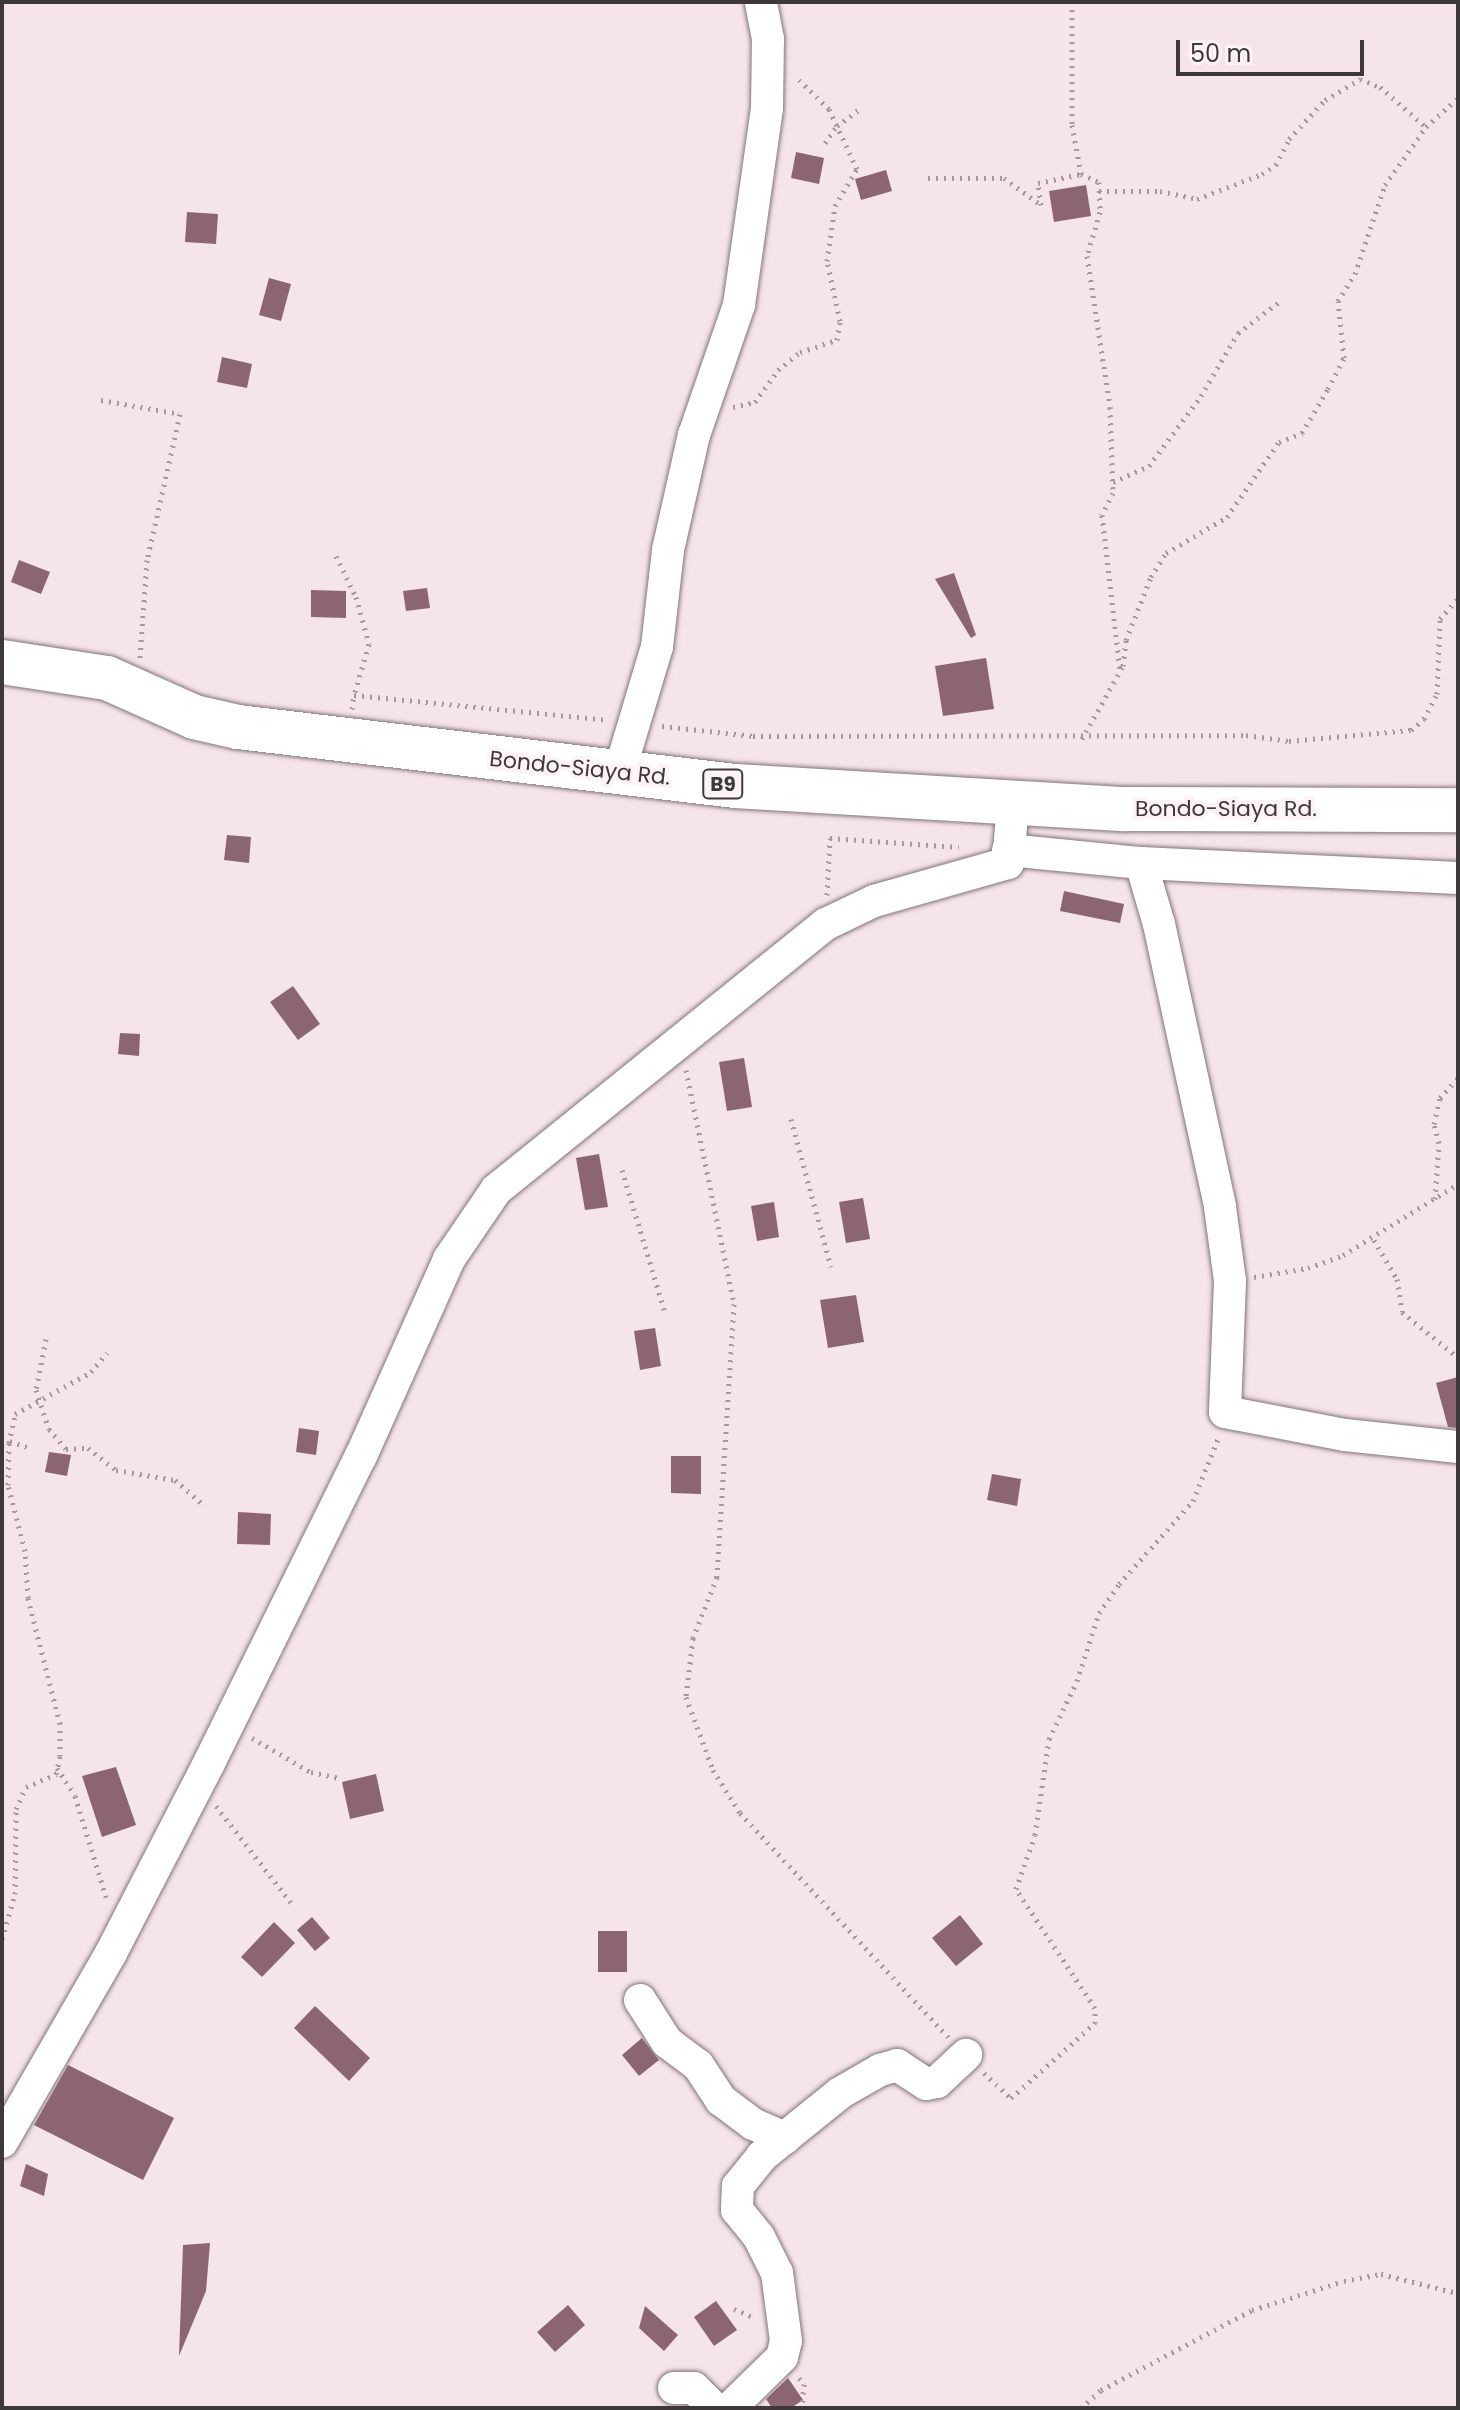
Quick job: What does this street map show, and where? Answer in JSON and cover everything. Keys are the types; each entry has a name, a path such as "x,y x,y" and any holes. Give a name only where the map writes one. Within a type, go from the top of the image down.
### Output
{"highway":[{"name":"Bondo-Siaya Rd.","path":"2,662 107,678 194,717 347,742 620,770 735,786 1013,804 1220,812 1458,810"}],"street":[{"path":"620,770 657,647 663,577 694,435 739,305 767,108 768,51 761,2"},
{"path":"2,2142 120,1935 198,1784 361,1456 449,1259 514,1171 680,1046 729,1006 748,982 826,924 874,901 1008,863 1013,804"},
{"path":"1008,850 1141,863 1458,878"},
{"path":"1141,863 1159,924 1220,1207 1230,1281 1225,1412 1345,1435 1458,1447"},
{"path":"640,2000 667,2042 698,2065 721,2100 753,2124 785,2138"},
{"path":"730,2408 782,2357 786,2341 777,2273 759,2237 737,2210 738,2186 785,2138 840,2093 880,2070 897,2065 926,2084 937,2082 966,2055"},
{"path":"674,2388 694,2388 714,2408"}],"path":[{"path":"1072,2 1072,125 1081,174"},
{"path":"732,407 755,402 778,370 800,352 837,340 840,321 827,261 835,206 857,169 829,109 768,51"},
{"path":"1099,191 1160,191 1197,199 1262,174 1276,165 1289,139 1325,100 1360,79 1380,87 1426,127"},
{"path":"1082,739 1120,672 1126,640 1151,577 1166,553 1227,517 1279,442 1302,433 1328,389 1344,358 1338,301 1355,274 1385,185 1426,127 1458,98"},
{"path":"825,143 837,126 861,108"},
{"path":"928,178 1004,178 1041,205 1038,183 1081,174 1099,182 1100,212 1087,256 1110,407 1113,482 1102,515 1120,672"},
{"path":"1113,482 1149,466 1201,396 1238,333 1279,302"},
{"path":"101,400 180,414 147,560 137,691"},
{"path":"336,556 356,597 369,644 354,695 347,742"},
{"path":"354,695 753,736 1082,739 1246,735 1289,741 1411,730 1424,719 1437,694 1440,619 1458,598"},
{"path":"826,924 830,838 1008,850"},
{"path":"680,1046 710,1169 734,1304 717,1577 693,1638 686,1697 713,1770 740,1813 884,1974 1011,2098 1095,2023 1095,2008 1016,1889 1035,1835 1049,1739 1099,1613 1119,1584 1193,1501 1225,1412"},
{"path":"1435,1199 1439,1143 1434,1124 1440,1098 1458,1078"},
{"path":"791,1119 831,1267"},
{"path":"622,1170 665,1312"},
{"path":"1230,1281 1308,1268 1374,1240 1458,1184"},
{"path":"1374,1240 1397,1279 1402,1312 1455,1355"},
{"path":"46,1339 38,1400 49,1429 66,1449 88,1448 116,1470 175,1480 205,1506"},
{"path":"2,1939 15,1894 16,1809 26,1787 56,1774 60,1724 28,1598 25,1551 8,1485 9,1443 15,1414 91,1372 107,1353"},
{"path":"2,1439 31,1448"},
{"path":"229,1721 277,1756 311,1772 340,1778"},
{"path":"57,1767 75,1796 120,1935"},
{"path":"198,1784 292,1904"},
{"path":"1081,2408 1101,2390 1252,2310 1344,2281 1381,2274 1458,2293"}],"building":[{"path":"796,152 824,158 819,184 791,178"},
{"path":"886,170 892,191 861,200 855,179"},
{"path":"1086,185 1091,216 1054,222 1049,191"},
{"path":"187,212 218,214 216,244 185,242"},
{"path":"269,278 291,284 281,321 259,315"},
{"path":"222,357 252,364 247,388 217,382"},
{"path":"19,560 50,572 41,594 11,582"},
{"path":"954,573 976,635 971,638 935,579"},
{"path":"427,588 430,608 406,611 403,591"},
{"path":"311,590 346,591 346,618 311,617"},
{"path":"986,658 994,709 943,716 935,666"},
{"path":"227,835 251,837 249,863 224,860"},
{"path":"1064,891 1124,904 1120,923 1060,911"},
{"path":"293,986 320,1024 298,1040 270,1002"},
{"path":"120,1033 140,1034 139,1056 118,1054"},
{"path":"744,1058 752,1107 727,1111 719,1062"},
{"path":"599,1154 608,1207 585,1210 576,1158"},
{"path":"863,1198 870,1239 846,1243 839,1202"},
{"path":"774,1202 779,1237 757,1241 751,1206"},
{"path":"856,1295 864,1342 828,1348 820,1300"},
{"path":"655,1328 661,1366 640,1370 634,1331"},
{"path":"1458,1377 1458,1428 1448,1427 1436,1383"},
{"path":"299,1428 319,1431 316,1455 296,1452"},
{"path":"49,1452 71,1455 67,1476 45,1472"},
{"path":"671,1456 701,1456 701,1494 671,1493"},
{"path":"992,1474 1021,1479 1017,1506 987,1500"},
{"path":"238,1512 271,1514 270,1545 237,1544"},
{"path":"116,1767 136,1825 102,1837 82,1776"},
{"path":"376,1774 384,1811 350,1819 342,1782"},
{"path":"960,1915 983,1944 956,1966 932,1938"},
{"path":"312,1917 330,1938 315,1951 297,1930"},
{"path":"274,1922 295,1943 262,1977 241,1957"},
{"path":"598,1931 627,1931 627,1972 598,1972"},
{"path":"315,2006 370,2058 349,2081 294,2028"},
{"path":"642,2038 659,2060 639,2076 622,2055"},
{"path":"68,2065 174,2118 143,2180 34,2125"},
{"path":"26,2164 48,2174 44,2196 20,2186"},
{"path":"210,2243 206,2291 179,2356 183,2245"},
{"path":"716,2301 737,2330 714,2346 694,2317"},
{"path":"568,2305 585,2325 555,2352 537,2332"},
{"path":"645,2306 678,2335 664,2351 639,2328"},
{"path":"788,2378 803,2400 791,2408 772,2408 766,2399"}]}
